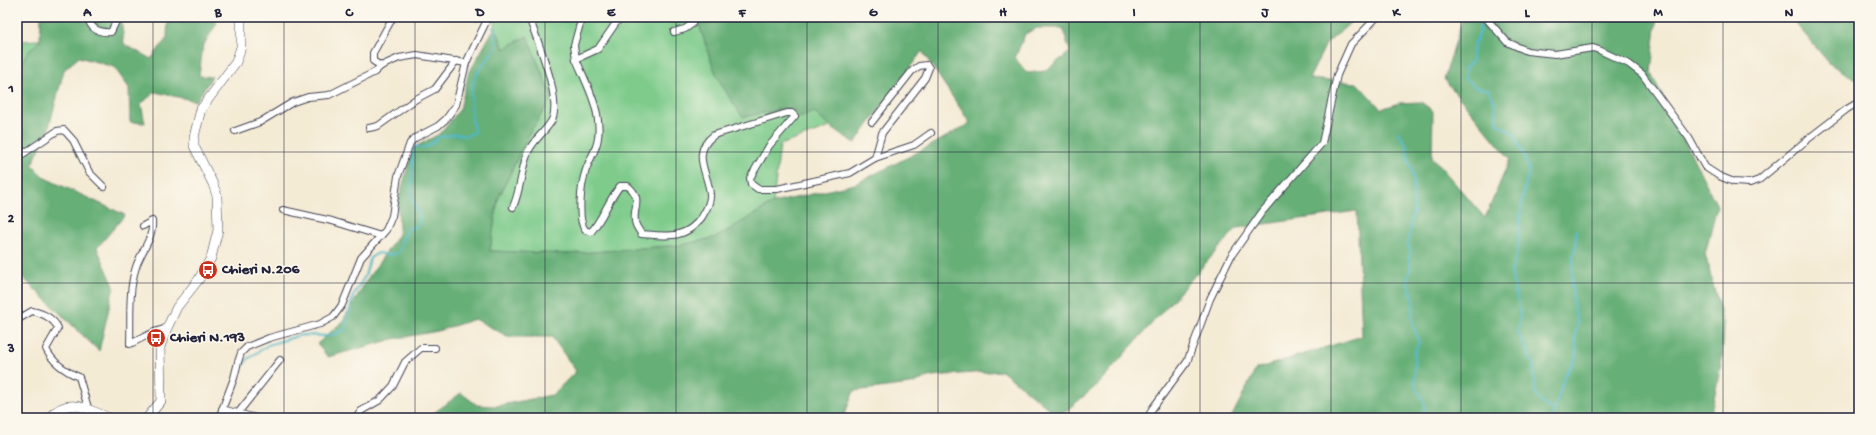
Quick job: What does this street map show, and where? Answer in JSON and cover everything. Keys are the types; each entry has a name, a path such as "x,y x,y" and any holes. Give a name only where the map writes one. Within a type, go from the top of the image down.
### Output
{"main road":[{"path":"147,418 161,401 160,347 166,328 177,306 199,279 211,258 218,230 217,196 213,184 194,146 194,137 201,109 236,62 241,47 241,17"},
{"path":"49,418 60,408 68,405 76,405 110,418"}],"street":[{"path":"88,17 89,23 94,28 104,32 111,32 118,17"},
{"path":"381,66 373,61 373,53 393,17"},
{"path":"219,418 242,353 255,343 320,324 333,317 346,296 361,258 381,236 392,216 398,176 410,143 414,138 438,126 446,119 456,105 466,63 487,17"},
{"path":"513,207 519,194 526,156 536,139 551,121 555,111 551,79 529,17"},
{"path":"582,17 574,45 576,59 598,114 598,139 585,174 581,195 581,225 585,230 591,232 600,222 614,194 620,186 628,186 633,190 638,199 635,224 641,234 663,236 683,234 695,226 707,209 710,195 701,161 702,153 707,140 714,135 787,113 792,112 795,116 770,146 750,178 751,184 758,189 777,189 850,174 875,158 914,145 931,133"},
{"path":"576,59 598,49 620,17"},
{"path":"674,32 685,29 692,24 693,18 691,17"},
{"path":"1148,418 1152,409 1187,362 1210,299 1231,256 1262,212 1322,143 1337,75 1351,44 1377,17"},
{"path":"1485,17 1507,42 1526,51 1555,54 1592,48 1600,50 1634,67 1689,138 1705,167 1727,180 1734,182 1750,183 1759,180 1808,139 1847,109 1859,102"},
{"path":"236,131 260,122 293,102 308,97 329,95 375,72 381,66 399,58 417,55 466,63"},
{"path":"369,128 378,126 416,99 435,88 456,61"},
{"path":"872,122 912,71 919,66 927,65 929,68 926,78 882,133 875,158"},
{"path":"17,158 57,131 64,130 73,140 89,172 104,186"},
{"path":"283,210 332,221 381,236"},
{"path":"143,226 152,221 153,229 136,266 132,286 130,344 154,332 166,328"},
{"path":"17,320 32,310 40,312 56,324 58,328 46,349 59,366 79,378 89,411"},
{"path":"356,418 361,411 380,400 393,386 404,362 421,348 435,348"},
{"path":"235,412 280,360"},
{"path":"222,409 256,418"}],"green space":[{"path":"41,17 121,17 124,44 151,59 167,38 168,17 213,17 217,23 203,46 199,76 212,77 196,101 155,92 141,104 145,123 130,122 129,88 114,67 79,57 64,70 48,131 32,165 45,178 125,215 97,248 114,286 99,351 17,272 17,76 26,54 40,40"},
{"path":"495,17 696,17 716,74 743,117 792,107 814,112 830,127 780,145 773,203 717,237 682,245 567,254 490,251 498,199 530,132 552,98 527,36 504,49 495,27"},
{"path":"696,17 1357,17 1326,44 1309,79 1357,83 1381,109 1399,103 1421,102 1433,111 1432,157 1485,218 1510,159 1444,79 1463,17 1657,17 1651,73 1717,206 1705,254 1724,326 1722,360 1710,418 1231,418 1256,369 1362,336 1357,211 1237,228 1096,386 1059,417 1002,371 931,376 911,384 854,391 843,418 427,418 461,393 477,405 496,406 552,395 576,371 552,337 509,337 475,319 438,331 393,339 328,357 317,344 342,322 368,278 399,234 398,202 413,148 441,133 460,109 468,75 495,27 504,49 527,36 552,98 530,132 498,199 490,251 567,254 682,245 717,237 773,203 855,184 932,145 970,123 922,51 855,143 830,127 814,112 800,118 792,107 743,117 716,74","holes":["1037,28 1063,28 1070,52 1045,71 1027,73 1015,58 1025,34"]},
{"path":"1790,17 1859,17 1859,81 1830,64"},
{"path":"40,40 26,54 17,76 17,41"}],"waterway":[{"path":"473,17 477,21"},
{"path":"1493,20 1496,17"},
{"path":"1485,22 1479,28 1480,31 1473,48 1472,61 1465,69 1465,78 1475,87 1489,90 1494,101 1498,124 1515,135 1529,169 1521,207 1518,250 1511,272 1520,312 1518,333 1533,364 1536,394 1540,401 1554,412 1554,418"},
{"path":"224,418 240,370 248,359 268,345 301,335 329,336 345,330 353,296 365,276 370,258 378,253 391,255 399,252 403,238 409,228 417,227 420,219 411,197 413,150 416,146 423,148 430,145 439,137 456,134 466,136 475,132 472,121 471,106 472,85 484,63 497,47 493,27"},
{"path":"1398,132 1407,145 1408,160 1413,172 1414,212 1412,216 1408,245 1411,251 1409,258 1411,267 1407,282 1414,299 1412,316 1413,326 1419,342 1414,354 1415,383 1416,388 1424,401 1425,406 1422,418"},
{"path":"1554,412 1564,377 1577,355 1575,335 1578,324 1572,291 1573,255 1576,248 1576,230"}],"place":[{"name":"Chieri N.206","path":"208,270"},
{"name":"Chieri N.193","path":"156,338"}]}
